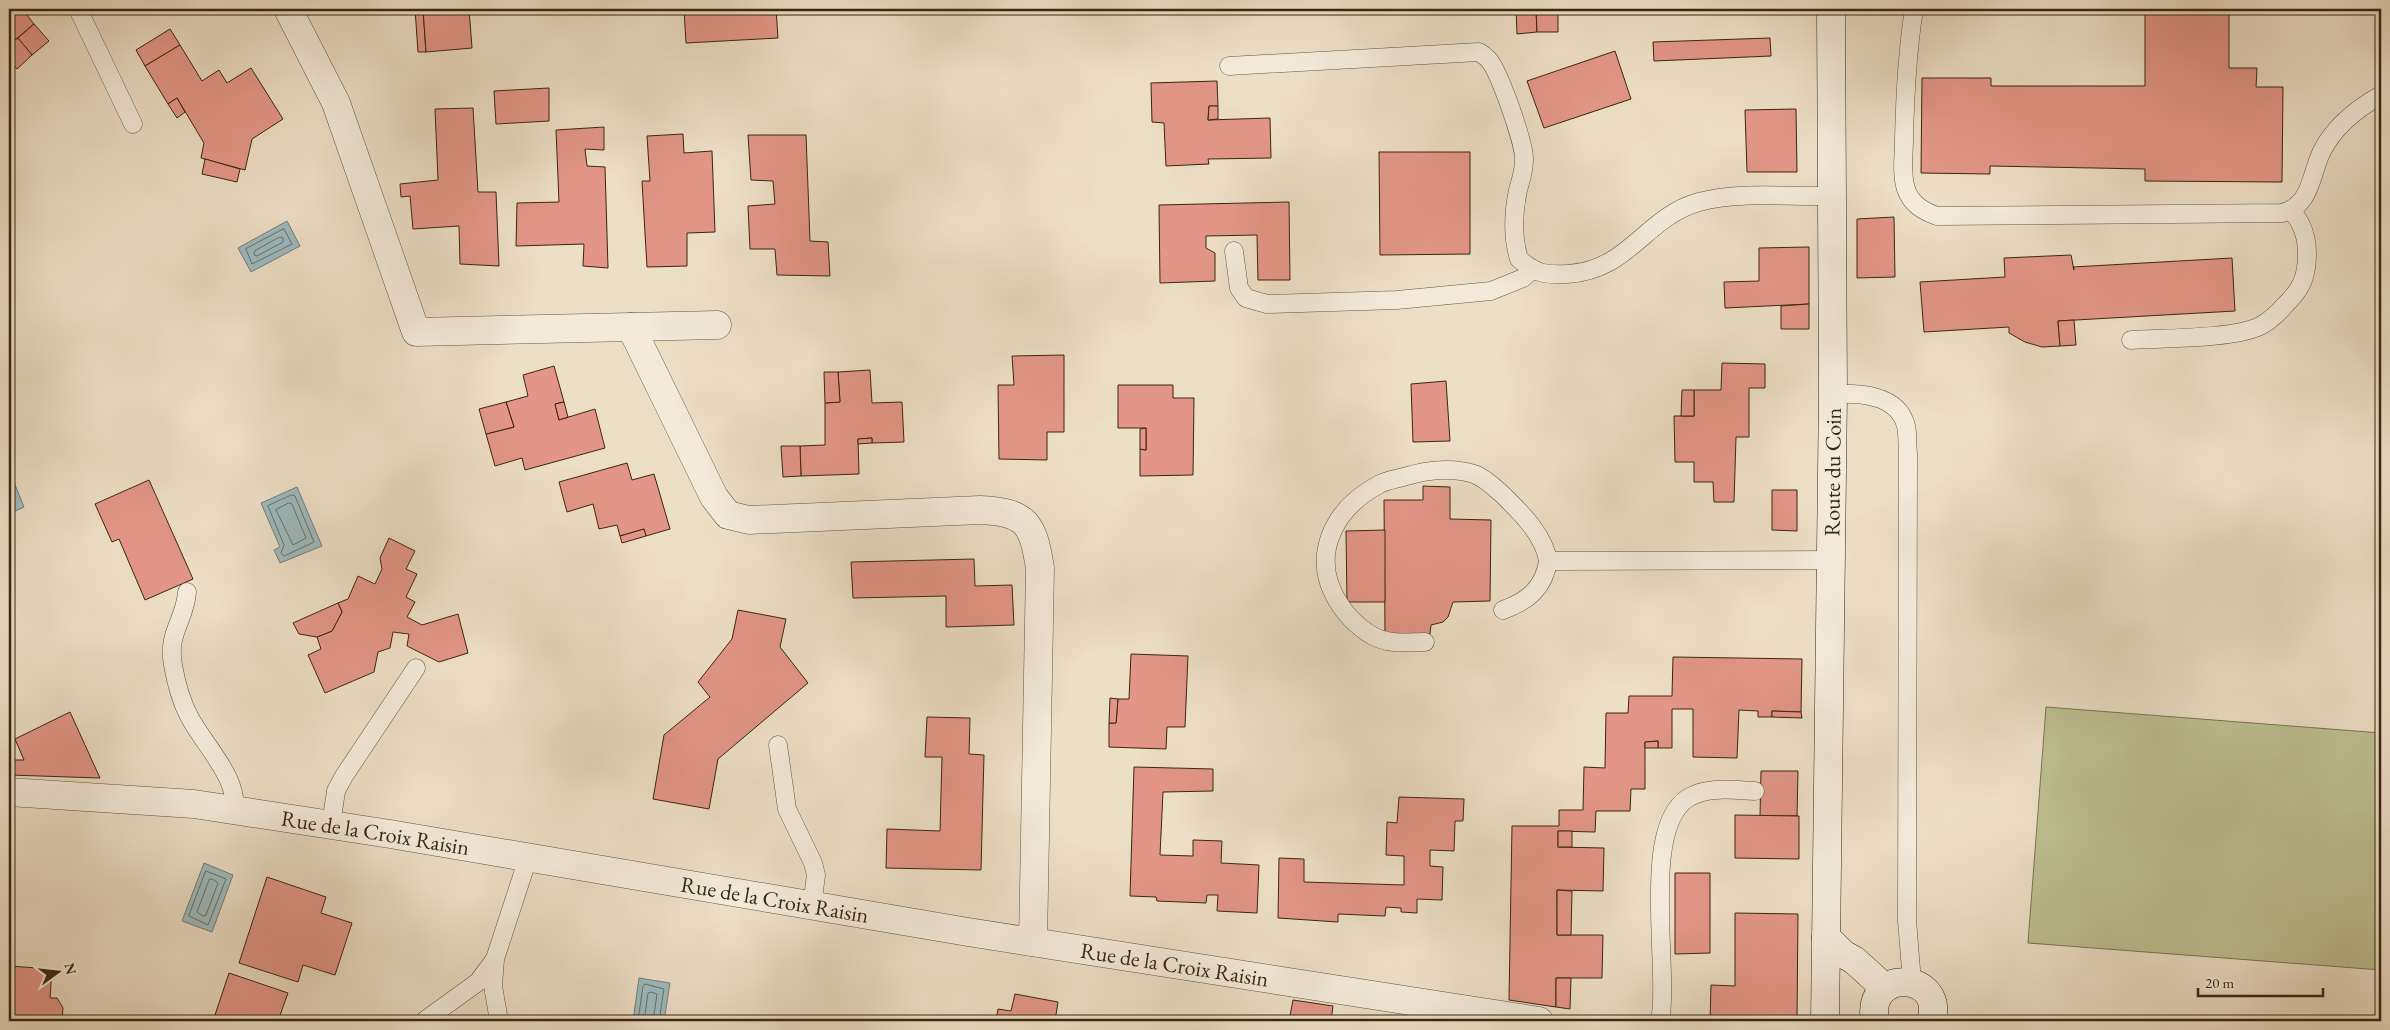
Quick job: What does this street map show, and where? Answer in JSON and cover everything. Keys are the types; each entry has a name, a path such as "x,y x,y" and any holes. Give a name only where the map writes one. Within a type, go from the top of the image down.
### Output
{"street":[{"path":"288,9 336,103 416,332 717,325"},
{"name":"Route du Coin","path":"1826,1021 1833,394 1831,9"},
{"path":"631,327 714,497 728,515 749,520 980,510 1005,511 1026,523 1036,540 1040,568 1033,942"},
{"name":"Rue de la Croix Raisin","path":"9,792 156,800 234,810 1033,942 1539,1021"},
{"path":"1826,937 1843,954 1854,960 1885,988"},
{"path":"1875,1021 1876,1002 1885,988 1898,982 1912,982 1929,995 1933,1005 1932,1021"}],"lane":[{"path":"78,9 133,124"},
{"path":"1914,9 1905,78 1904,172 1906,188 1912,201 1924,211 1937,216 2282,213 2292,211 2309,190 2322,151 2342,124 2381,95"},
{"path":"1229,66 1479,52 1489,59 1496,73 1519,134 1524,157 1524,173 1518,192 1513,225 1514,243 1519,259 1532,270 1546,275 1578,273 1599,269 1620,256 1660,222 1699,202 1745,197 1832,196"},
{"path":"2131,340 2240,333 2260,326 2277,314 2295,295 2304,279 2307,258 2306,239 2302,223 2292,211"},
{"path":"1234,251 1238,288 1246,298 1267,304 1397,300 1490,291 1523,278 1532,270"},
{"path":"1833,394 1852,394 1880,398 1895,407 1905,425 1908,454 1907,920 1912,982"},
{"path":"1424,642 1385,641 1366,631 1347,616 1334,596 1326,570 1325,549 1336,524 1357,499 1379,484 1429,471 1456,470 1474,474 1492,485 1539,536 1546,548 1548,561 1543,579 1529,598 1503,610"},
{"path":"1548,561 1831,560"},
{"path":"187,592 184,609 174,631 173,664 189,716 230,782 236,800 234,810"},
{"path":"330,825 336,791 344,776 416,668"},
{"path":"778,745 787,809 813,863 816,875 812,906"},
{"path":"1660,1021 1661,866 1666,826 1675,808 1689,797 1720,789 1755,791"},
{"path":"499,1021 493,986 495,959 528,858"},
{"path":"424,1021 478,982 495,959"}],"green space":[{"path":"2046,707 2381,733 2381,970 2028,943"}],"water":[{"path":"287,221 300,246 251,272 238,248"},
{"path":"9,470 24,507 9,514"},
{"path":"297,487 322,546 280,563 274,550 280,547 261,503"},
{"path":"204,863 233,875 212,932 182,921"},
{"path":"639,978 670,983 664,1021 633,1021"}],"building":[{"path":"9,9 22,9 34,24 9,45"},
{"path":"415,9 423,9 426,52 418,52"},
{"path":"423,9 469,9 472,48 426,52"},
{"path":"684,9 776,9 778,38 686,43"},
{"path":"1516,9 1536,9 1537,32 1517,34"},
{"path":"1536,9 1558,9 1558,32 1537,32"},
{"path":"2145,9 2229,9 2229,68 2257,68 2256,87 2283,87 2282,182 2145,181 2145,169 1990,166 1990,174 1921,173 1922,78 1991,78 1991,86 2145,86"},
{"path":"34,24 49,41 32,55 18,38"},
{"path":"170,29 180,45 145,66 136,50"},
{"path":"18,38 32,55 17,69 9,60 9,45"},
{"path":"1770,38 1771,56 1654,61 1653,42"},
{"path":"180,45 202,81 219,70 227,83 251,68 283,119 252,139 245,170 201,158 204,143 177,98 168,104 145,66"},
{"path":"1615,51 1631,99 1544,128 1527,81"},
{"path":"1217,81 1218,106 1209,106 1208,120 1270,118 1271,158 1208,159 1209,164 1166,166 1164,123 1152,122 1151,83"},
{"path":"549,88 549,121 496,124 494,91"},
{"path":"177,98 185,112 177,118 168,104"},
{"path":"1209,106 1218,106 1218,119 1208,120"},
{"path":"473,108 478,192 496,192 499,266 460,264 459,226 413,229 410,196 401,197 400,184 438,180 435,109"},
{"path":"1796,109 1797,172 1747,172 1745,110"},
{"path":"604,127 604,150 585,149 587,166 605,167 608,268 583,266 584,244 516,246 517,203 559,202 556,130"},
{"path":"683,134 684,153 712,151 715,232 687,233 687,266 647,267 642,181 650,181 647,136"},
{"path":"748,135 806,135 810,241 828,242 830,276 777,275 775,249 750,249 748,206 775,204 773,181 751,180"},
{"path":"1379,152 1470,152 1470,254 1380,255"},
{"path":"205,159 240,169 237,182 202,174"},
{"path":"1289,202 1290,280 1258,280 1257,235 1206,236 1206,248 1215,253 1215,281 1160,283 1159,205"},
{"path":"1894,217 1895,277 1857,278 1857,219"},
{"path":"1809,247 1809,304 1725,308 1724,282 1759,281 1759,248"},
{"path":"2071,255 2073,267 2232,258 2235,311 2058,321 2060,346 2042,347 2025,342 2009,333 2009,327 1924,332 1920,282 2005,277 2004,258"},
{"path":"1809,304 1809,329 1781,329 1781,306"},
{"path":"2074,320 2076,345 2060,346 2058,321"},
{"path":"1064,355 1064,432 1047,432 1047,460 999,459 998,385 1014,385 1012,356"},
{"path":"1722,363 1765,364 1765,388 1749,388 1749,437 1736,437 1734,502 1714,502 1713,482 1694,482 1694,462 1675,462 1674,416 1694,416 1694,390 1721,390"},
{"path":"554,366 564,402 555,404 559,420 595,409 605,448 525,470 522,458 495,466 486,434 514,427 506,402 528,396 523,375"},
{"path":"870,370 872,403 902,402 904,442 872,443 872,438 858,439 859,474 801,476 800,446 825,445 825,403 840,402 838,372"},
{"path":"824,372 838,372 840,402 825,403"},
{"path":"1446,381 1450,441 1413,442 1411,384"},
{"path":"1118,385 1173,385 1173,398 1194,398 1193,475 1140,476 1140,449 1146,450 1146,428 1118,428"},
{"path":"1682,390 1694,390 1694,416 1681,416"},
{"path":"506,402 514,427 486,434 479,409"},
{"path":"564,402 568,417 559,420 555,404"},
{"path":"1146,428 1146,450 1140,449 1140,429"},
{"path":"872,438 872,443 858,444 858,439"},
{"path":"781,446 800,446 801,476 783,477"},
{"path":"627,463 632,480 654,474 670,529 646,536 644,529 620,536 617,525 599,529 593,504 567,512 559,482"},
{"path":"149,480 193,579 145,600 119,539 112,542 95,504"},
{"path":"1423,486 1450,487 1450,519 1491,520 1490,601 1453,602 1448,617 1443,622 1431,625 1430,634 1385,634 1384,500 1423,500"},
{"path":"1772,490 1797,490 1797,531 1772,530"},
{"path":"644,529 646,536 622,543 620,536"},
{"path":"1385,530 1385,602 1347,602 1346,531"},
{"path":"389,538 415,551 406,569 417,574 406,597 415,602 407,617 422,625 458,614 468,653 439,662 407,646 409,634 393,632 390,648 378,652 374,672 325,693 308,655 321,649 317,637 332,631 342,612 338,603 348,599 358,576 375,584 382,569 380,558"},
{"path":"974,559 975,586 1012,585 1014,625 946,627 946,596 853,598 851,562"},
{"path":"338,603 342,612 332,631 317,637 299,634 293,623"},
{"path":"738,610 786,619 780,647 808,683 718,759 709,809 653,799 664,735 710,697 698,682 732,639"},
{"path":"1131,654 1188,656 1185,727 1167,727 1166,749 1109,747 1109,723 1116,723 1118,699 1129,699"},
{"path":"1673,657 1802,659 1801,712 1772,711 1772,717 1758,717 1758,711 1739,710 1737,758 1693,757 1693,709 1672,709 1672,748 1658,748 1658,741 1645,742 1645,789 1631,789 1630,811 1596,811 1595,832 1558,831 1558,847 1604,848 1603,891 1557,890 1557,935 1603,935 1602,978 1556,978 1556,1007 1509,1000 1512,826 1559,826 1559,810 1583,810 1584,767 1605,768 1606,713 1628,713 1629,696 1672,696"},
{"path":"1110,698 1118,699 1116,723 1109,723"},
{"path":"1772,711 1801,712 1802,718 1772,717"},
{"path":"70,712 100,778 9,775 10,760 24,760 15,739"},
{"path":"927,717 970,718 969,754 984,755 981,870 886,868 887,829 940,831 942,757 925,757"},
{"path":"1658,741 1658,748 1645,748 1645,742"},
{"path":"1134,767 1213,769 1213,791 1163,792 1160,855 1193,856 1193,840 1222,841 1221,863 1259,865 1257,913 1217,911 1218,895 1207,895 1206,903 1157,901 1156,897 1130,896"},
{"path":"1761,771 1798,771 1797,816 1760,816"},
{"path":"1399,797 1464,799 1463,821 1455,821 1454,851 1430,850 1430,866 1443,867 1442,900 1417,899 1417,913 1401,912 1401,908 1386,907 1385,916 1338,914 1338,922 1278,918 1279,858 1304,859 1304,882 1404,885 1404,856 1386,855 1387,822 1397,823"},
{"path":"1735,815 1799,816 1799,859 1735,858"},
{"path":"1558,831 1572,831 1572,847 1558,847"},
{"path":"1675,873 1710,873 1710,953 1675,954"},
{"path":"267,877 326,897 321,913 352,923 335,975 303,965 298,982 239,963"},
{"path":"1557,890 1572,891 1571,935 1557,935"},
{"path":"1735,913 1798,914 1797,1021 1710,1021 1711,985 1735,986"},
{"path":"9,966 52,969 50,998 57,998 63,1008 62,1021 9,1021"},
{"path":"229,973 288,993 278,1021 213,1021"},
{"path":"1556,978 1571,978 1570,1009 1556,1007"},
{"path":"1015,994 1058,1002 1055,1021 996,1021 998,1009 1011,1011"},
{"path":"1293,1000 1333,1006 1331,1021 1289,1021"}]}
